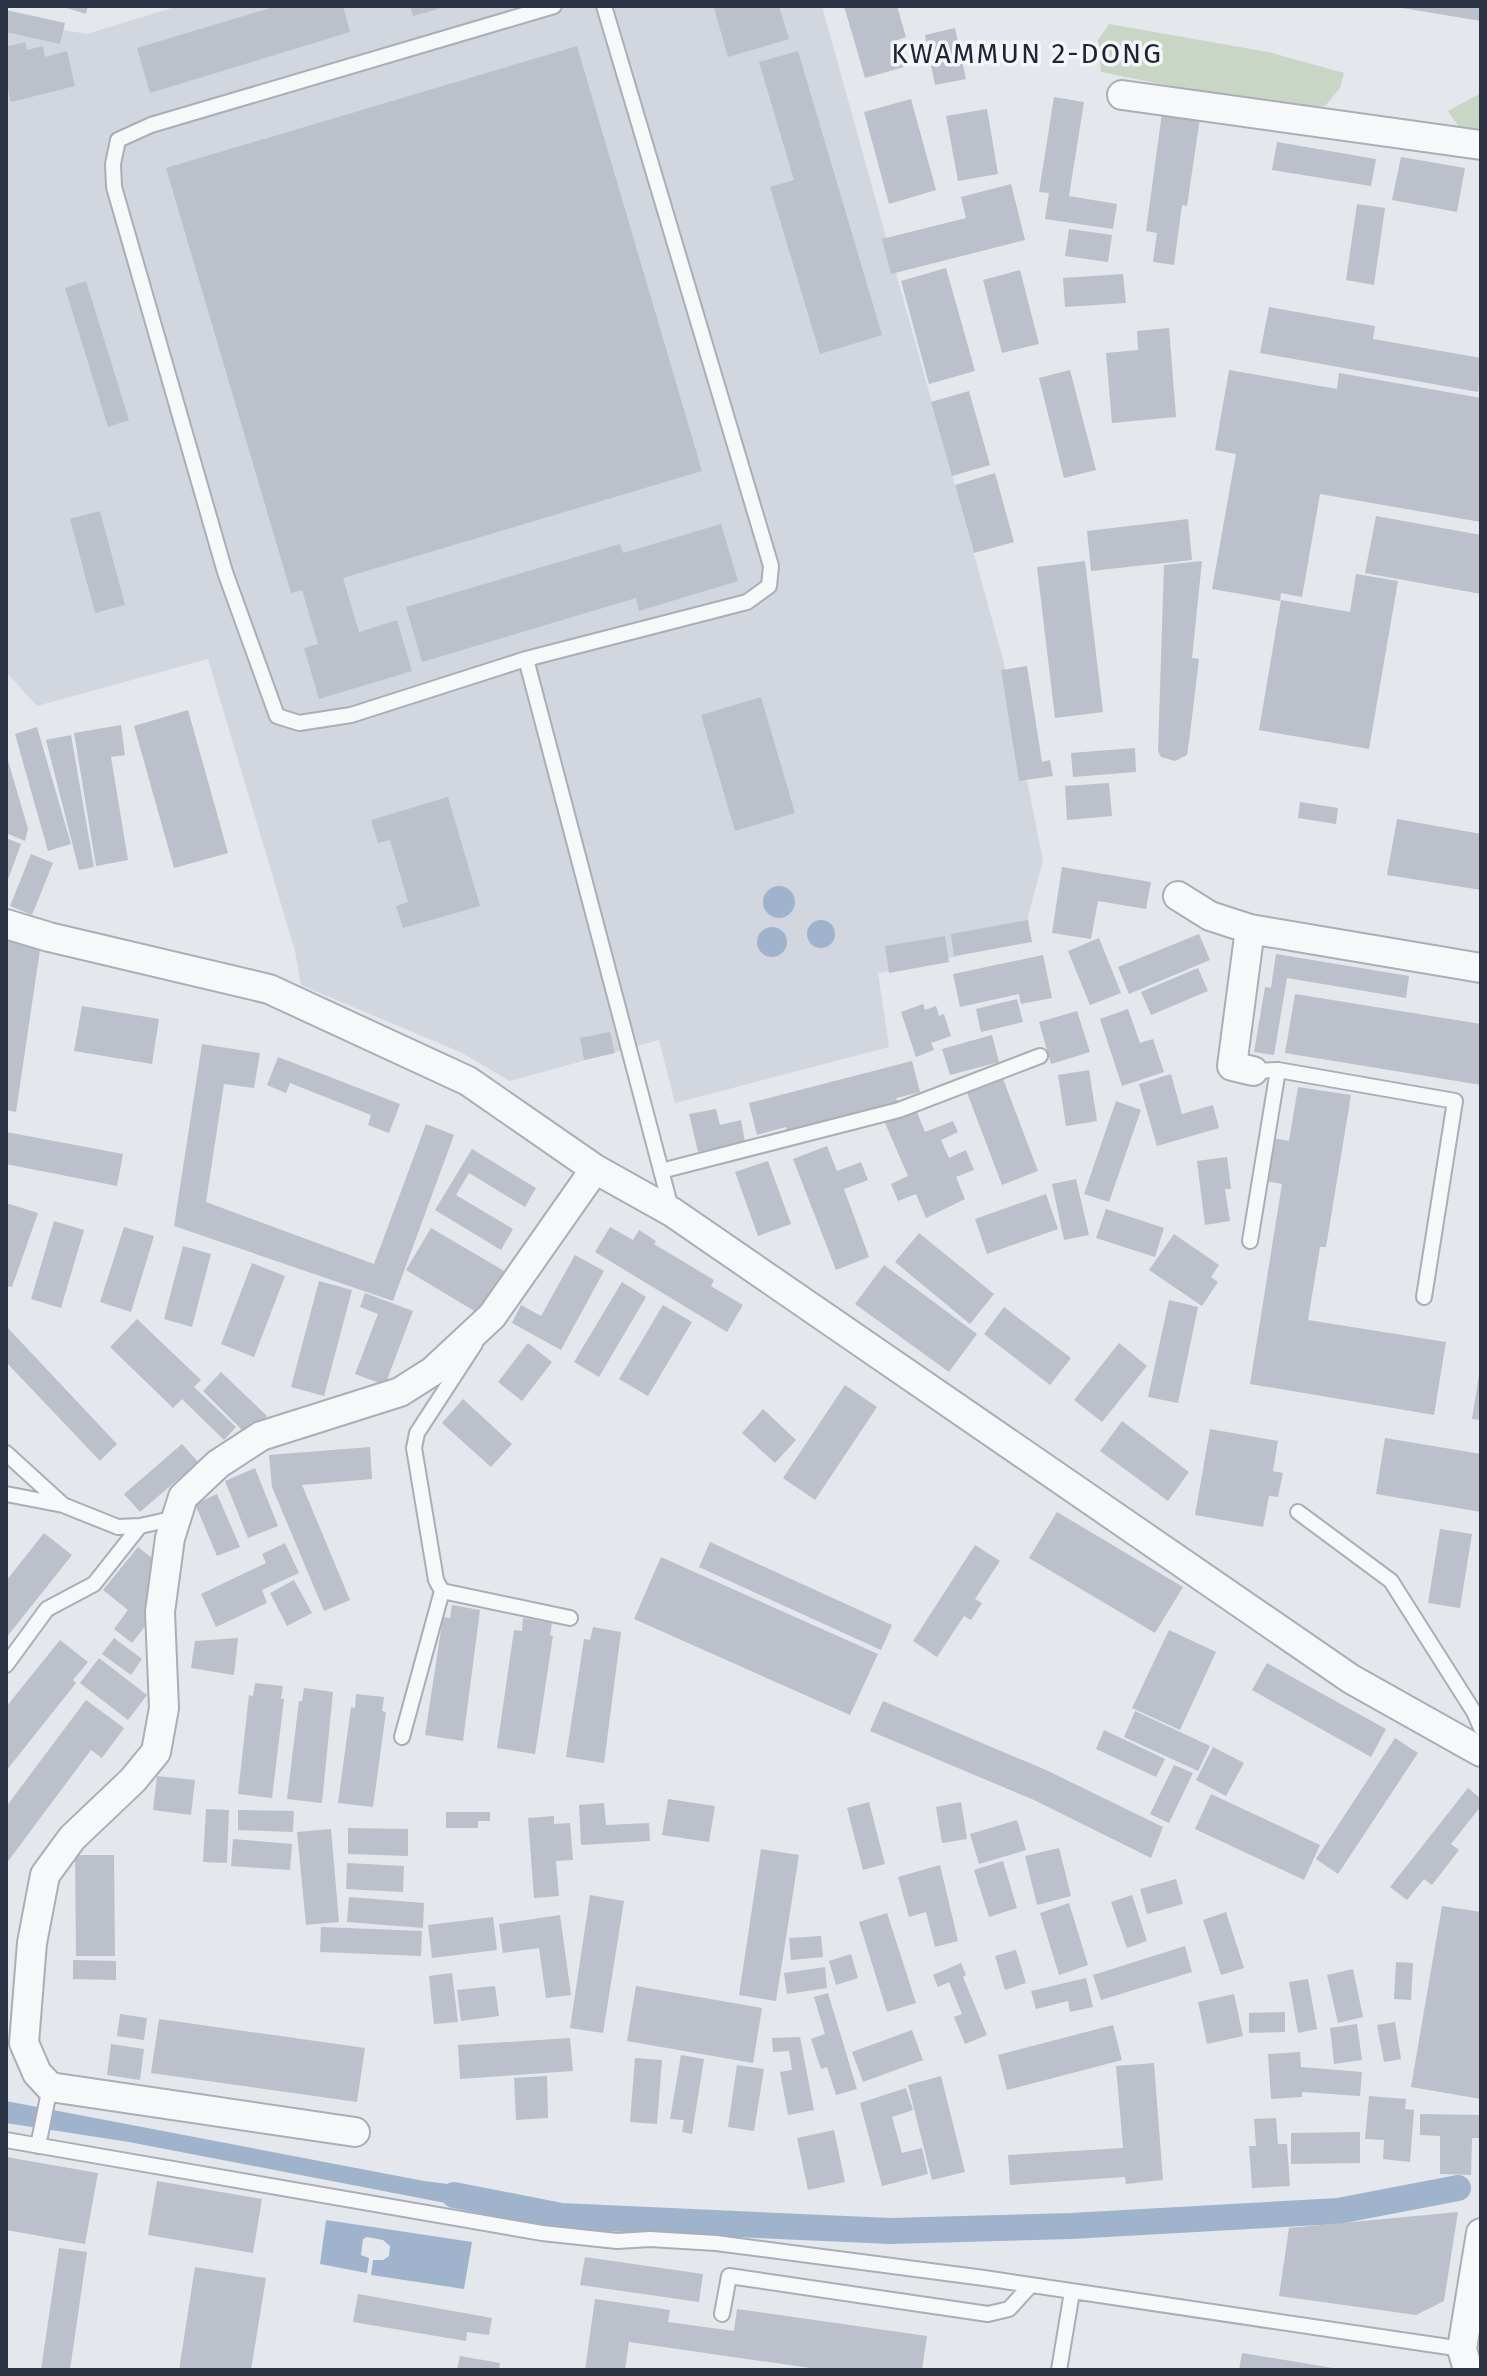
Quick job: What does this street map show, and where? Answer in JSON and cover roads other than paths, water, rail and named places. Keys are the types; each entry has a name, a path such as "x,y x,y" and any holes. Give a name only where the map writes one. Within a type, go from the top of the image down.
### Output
{"street":[{"path":"1122,95 1481,145"},
{"path":"1178,896 1210,916 1250,929 1481,968"},
{"path":"6,924 269,989 468,1081 595,1169 672,1212 1351,1679 1481,1752"},
{"path":"1250,929 1232,1066 1266,1070"},
{"path":"355,2132 47,2096 24,2043 32,1943 45,1875 72,1838 133,1780 156,1752 164,1708 160,1612 170,1538 183,1497 218,1464 261,1436 400,1392 433,1371 492,1316 595,1169"},
{"path":"1465,2360 1475,2258 1481,2233"}],"lane":[{"path":"554,6 151,125 118,140 113,164 114,187 225,572 277,716 299,723 351,715 526,659 747,602 769,586 771,566 604,6"},
{"path":"526,659 672,1212"},
{"path":"661,1171 899,1110 1040,1056"},
{"path":"1250,1241 1266,1070 1455,1101 1424,1297"},
{"path":"402,1737 442,1591 436,1580 414,1448 417,1433 461,1369 492,1316"},
{"path":"6,1453 63,1505"},
{"path":"6,1494 63,1505 118,1527 176,1518"},
{"path":"1298,1512 1391,1581 1481,1728"},
{"path":"6,1665 47,1609 94,1584 140,1526"},
{"path":"442,1591 570,1618"},
{"path":"39,2140 47,2096"},
{"path":"6,2140 39,2140 128,2159 542,2233 617,2241 650,2239 716,2243 1030,2286 1465,2360"},
{"path":"722,2314 729,2276 988,2314 1009,2309 1030,2286"},
{"path":"1059,2370 1072,2292"}],"water":[{"path":"779,886 790,891 795,902 790,913 779,918 768,913 763,902 768,891"},
{"path":"821,920 831,924 835,934 831,944 821,948 811,944 807,934 811,924"},
{"path":"772,927 782,932 787,942 782,952 772,957 762,952 757,942 762,932"},
{"path":"6,2101 424,2181 489,2189 487,2211 129,2142 6,2123"},
{"path":"326,2220 472,2242 464,2289 371,2275 373,2260 383,2260 389,2256 390,2246 383,2240 367,2237 363,2239 361,2255 369,2258 367,2273 320,2264"}],"waterway":[{"path":"454,2195 561,2216 890,2231 1071,2226 1338,2211 1458,2188"}],"district":[{"name":"KWAMMUN 2-DONG","path":"1027,53"}]}
